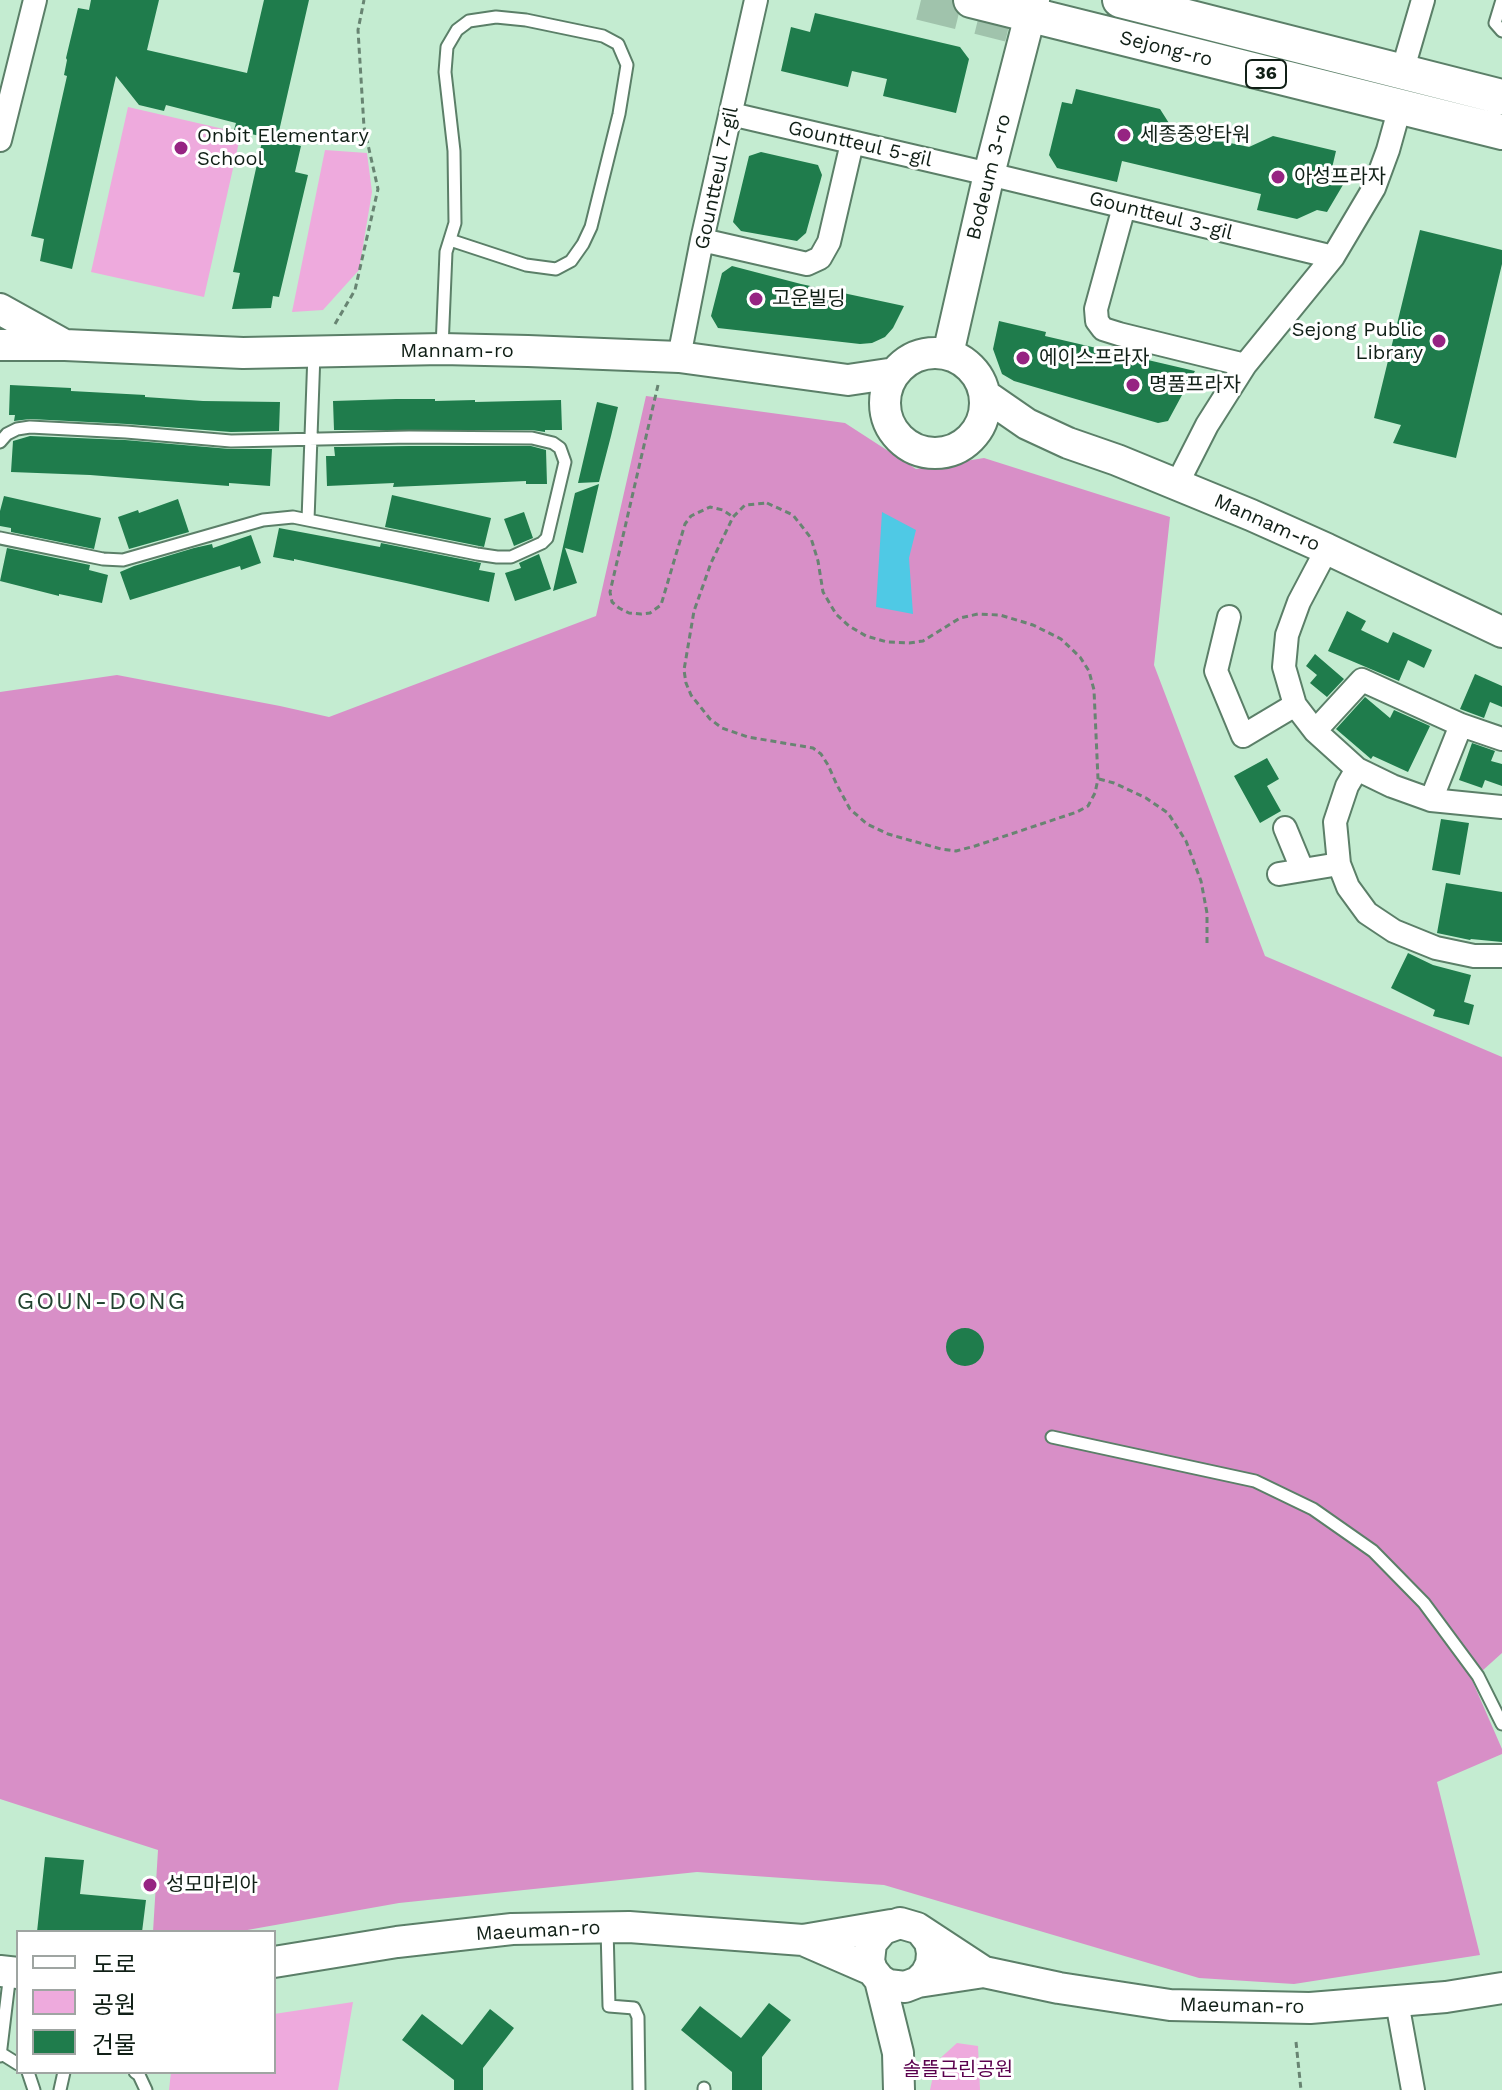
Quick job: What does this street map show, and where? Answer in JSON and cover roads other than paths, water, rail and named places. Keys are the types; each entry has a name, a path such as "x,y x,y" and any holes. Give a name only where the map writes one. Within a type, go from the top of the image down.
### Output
{"main road":[{"name":"Sejong-ro","path":"971,0 1032,7 1502,132"},
{"name":"Sejong-ro","path":"1120,0 1502,97"}],"street":[{"path":"0,140 35,0"},
{"name":"Gountteul 7-gil","path":"679,357 756,0"},
{"path":"1402,72 1423,0"},
{"name":"Bodeum 3-ro","path":"948,354 989,174 1032,7"},
{"path":"1177,484 1207,425 1245,365 1333,257 1374,188 1400,107"},
{"name":"Gountteul 5-gil","path":"731,114 989,174"},
{"path":"702,240 807,264 820,258 829,242 852,143"},
{"name":"Gountteul 3-gil","path":"989,174 1333,257"},
{"path":"1124,207 1096,309 1097,321 1103,329 1245,365"},
{"path":"0,309 65,345"},
{"name":"Mannam-ro","path":"0,345 243,353 442,349 679,357 848,380 895,373"},
{"path":"888,420 885,404 895,373 919,356 948,354 972,369 985,395 985,410 972,438"},
{"path":"848,380 888,420 896,435 909,447 925,453 942,454 972,438 1027,424"},
{"name":"Mannam-ro","path":"985,395 1027,424 1068,443 1177,484 1327,549 1502,632"},
{"path":"1327,549 1299,602 1287,635 1284,667 1295,705 1315,731 1357,769 1431,800 1502,807"},
{"path":"1229,617 1216,671 1243,736 1295,705"},
{"path":"1315,731 1362,680 1461,725 1502,739"},
{"path":"1431,800 1461,725"},
{"path":"1357,769 1347,786 1335,822 1339,864 1348,887 1367,913 1394,931 1436,948 1474,956 1502,956"},
{"path":"1285,828 1302,869"},
{"path":"1279,874 1339,864"},
{"path":"803,1940 909,1924 984,1972"},
{"path":"891,1925 876,1935 871,1943 869,1961 876,1975 898,2053 899,2090"},
{"name":"Maeuman-ro","path":"276,1962 397,1942 497,1931 629,1927 803,1940"},
{"path":"898,2053 916,1983 931,1964 930,1942 923,1933"},
{"path":"803,1940 896,1987 984,1972"},
{"name":"Maeuman-ro","path":"984,1972 1059,1988 1170,2005 1310,2008 1446,1997 1502,1988"},
{"path":"1397,2002 1413,2090"}],"lane":[{"path":"1502,0 1495,23 1502,31"},
{"path":"442,349 446,252 455,223 454,151 445,72 447,47 457,30 469,21 496,17 603,36 618,44 627,65 619,114 591,227 571,261 556,269 526,265 450,240"},
{"path":"308,520 314,353"},
{"path":"0,442 7,434 30,427 231,441 532,438 560,448 565,462 547,538 511,557 477,554 293,517 263,520 123,560 103,559 0,538"},
{"path":"1052,1437 1255,1481 1313,1509 1373,1551 1424,1603 1478,1676 1502,1724"},
{"path":"607,1928 609,2006 634,2008 638,2017 639,2090"},
{"path":"1,2055 9,1972"}],"water":[{"path":"882,512 916,530 909,558 913,614 876,607"}],"tunnel":[{"path":"921,0 1010,22"}],"place":[{"name":"세종중앙타워","path":"1124,135"},
{"name":"Onbit Elementary School","path":"181,148"},
{"name":"아성프라자","path":"1278,177"},
{"name":"고운빌딩","path":"756,299"},
{"name":"Sejong Public Library","path":"1439,341"},
{"name":"에이스프라자","path":"1023,358"},
{"name":"명품프라자","path":"1133,385"},
{"name":"성모마리아","path":"150,1885"}],"district":[{"name":"GOUN-DONG","path":"102,1302"}],"park label":[{"name":"솔뜰근린공원","path":"958,2070"}]}
